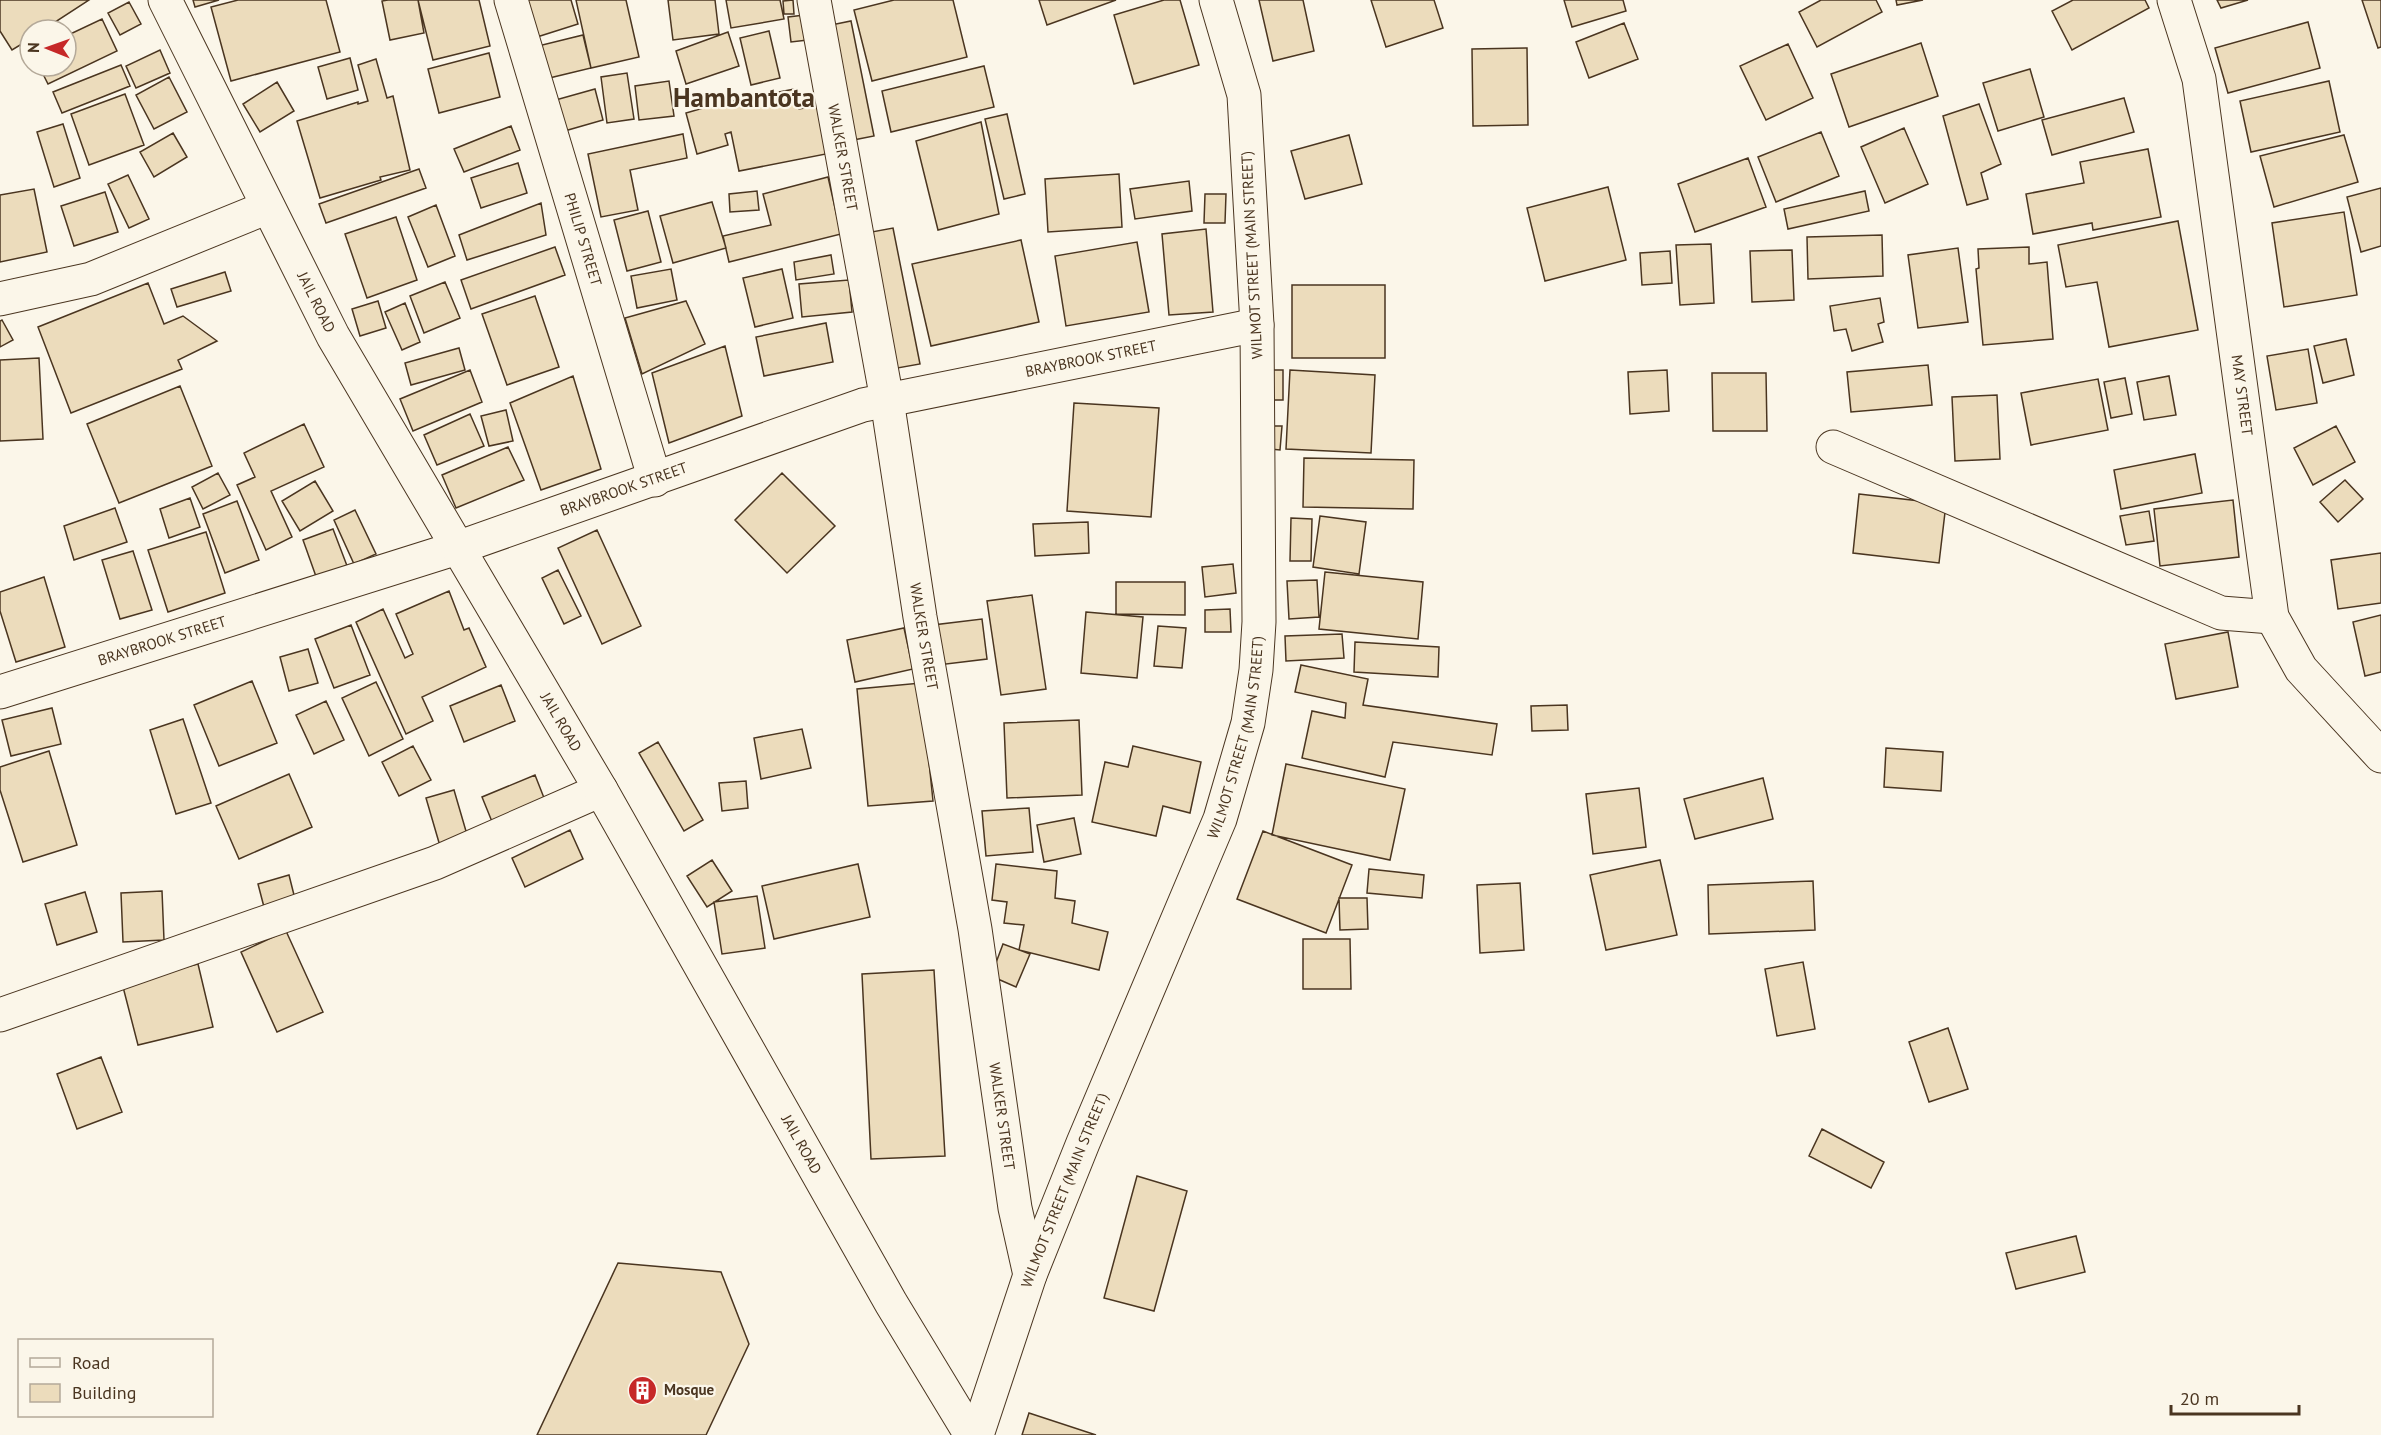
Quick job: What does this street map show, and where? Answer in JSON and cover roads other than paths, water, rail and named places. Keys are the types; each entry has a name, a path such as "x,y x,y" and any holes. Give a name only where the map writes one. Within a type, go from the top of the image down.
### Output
{"main road":[{"name":"JAIL ROAD","path":"165,0 333,336 602,790 891,1303 971,1435"},
{"name":"PHILIP STREET","path":"511,0 655,480"},
{"name":"WALKER STREET","path":"814,0 887,400 920,616 975,929 1016,1208 1030,1275"},
{"name":"WILMOT STREET (MAIN STREET)","path":"977,1435 1030,1275 1092,1121 1220,819 1248,723 1256,670 1259,622 1257,325 1244,95 1216,0"},
{"name":"MAY STREET","path":"2174,0 2199,79 2272,617 2301,669 2381,756"},
{"path":"0,299 91,279 268,207"},
{"name":"BRAYBROOK STREET","path":"0,692 457,548 863,405 1257,325"},
{"path":"1833,447 2222,613 2272,617"},
{"path":"0,1015 435,863 602,790"}],"place":[{"name":"Mosque","path":"643,1390"}],"district":[{"name":"Hambantota","path":"744,98"}]}
